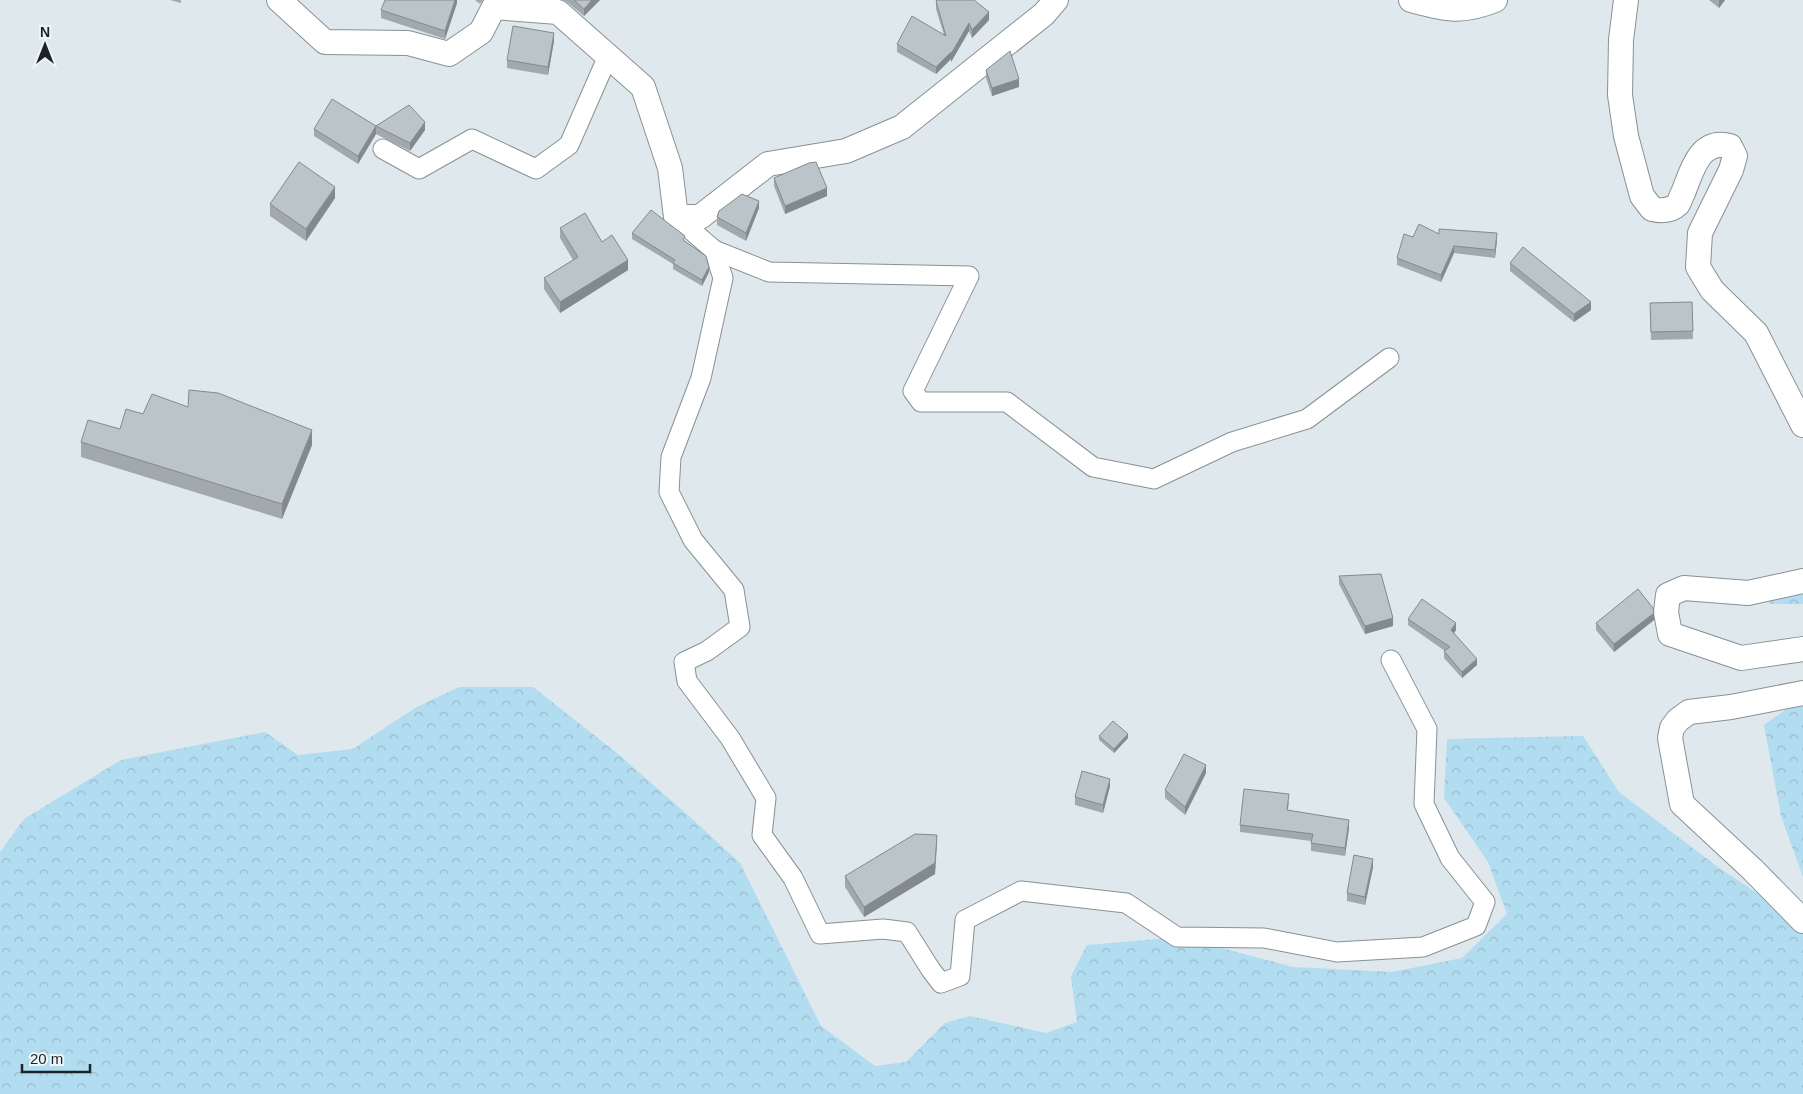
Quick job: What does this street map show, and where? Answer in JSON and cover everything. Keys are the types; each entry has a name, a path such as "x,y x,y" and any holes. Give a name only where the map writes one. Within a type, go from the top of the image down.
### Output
{"street":[{"path":"279,0 325,42 408,43 449,54 481,32 496,4 558,12 643,87 670,168 676,217 714,250 769,272 969,276 913,391 921,402 1007,402 1093,467 1154,479 1232,442 1306,419 1389,358"},
{"path":"676,217 700,217 768,164 846,150 902,127 1044,14 1056,0"},
{"path":"1411,0 1443,9 1465,10 1494,0"},
{"path":"1626,0 1621,40 1620,95 1626,136 1642,196 1652,209 1666,210 1678,203 1698,156 1706,149 1722,144 1730,146 1735,156 1731,170 1700,233 1698,267 1712,290 1756,333 1803,425"},
{"path":"382,149 419,169 472,139 536,170 568,145 608,56"},
{"path":"714,250 723,278 701,378 671,457 669,492 693,540 734,590 740,627 707,651 684,662 687,681 730,738 766,798 762,835 793,878 820,934 883,929 907,932 941,983 960,976 965,920 1021,891 1126,903 1177,937 1264,938 1337,952 1423,947 1476,926 1485,902 1450,858 1424,804 1427,729 1391,660"},
{"path":"1803,581 1748,592 1684,588 1668,596 1666,612 1670,634 1741,658 1803,649"},
{"path":"1803,693 1689,712 1678,720 1672,728 1670,738 1682,804 1753,870 1803,921"}],"green space":[{"path":"1803,584 1803,604 1768,604 1782,588"},
{"path":"459,687 533,687 618,754 690,817 740,863 821,1026 875,1066 906,1062 945,1023 970,1016 1046,1033 1077,1022 1071,976 1087,945 1181,937 1293,967 1392,972 1462,958 1507,914 1488,862 1444,798 1447,739 1583,736 1619,792 1719,868 1803,923 1803,1094 0,1094 0,852 24,819 121,760 265,732 298,755 353,749 415,708"},
{"path":"1803,699 1803,877 1781,816 1764,725"}],"building":[{"path":"385,0 455,0 445,31 381,10"},
{"path":"574,0 592,0 584,9"},
{"path":"937,0 974,0 989,12 972,30 969,23 951,54 951,52 936,67 897,44 912,16 946,36"},
{"path":"513,26 554,33 548,67 507,60"},
{"path":"1010,51 1019,79 992,88 986,70"},
{"path":"332,99 376,126 358,156 314,129"},
{"path":"409,105 425,122 410,143 376,126"},
{"path":"299,162 335,187 306,229 270,204"},
{"path":"816,162 827,188 785,206 774,178 809,163"},
{"path":"742,194 759,201 746,233 717,217 719,211"},
{"path":"651,210 685,236 683,240 706,256 709,267 702,280 673,263 675,260 632,233"},
{"path":"585,213 602,242 612,235 628,260 560,302 544,278 578,257 560,228"},
{"path":"1419,224 1439,234 1439,229 1497,233 1495,250 1454,246 1441,275 1397,258 1404,234 1413,237"},
{"path":"1523,247 1591,302 1574,314 1510,263"},
{"path":"1692,302 1693,331 1651,332 1650,303"},
{"path":"189,390 218,393 312,430 282,504 81,442 88,420 120,429 126,409 143,414 152,394 188,407"},
{"path":"1381,574 1393,618 1365,626 1339,576"},
{"path":"1638,589 1653,608 1654,613 1614,644 1596,623"},
{"path":"1422,599 1456,623 1451,630 1477,659 1462,672 1444,651 1450,647 1408,619"},
{"path":"1113,721 1128,734 1114,749 1099,736"},
{"path":"1184,754 1206,765 1185,807 1165,790"},
{"path":"1082,771 1110,779 1103,805 1075,797"},
{"path":"1244,789 1289,794 1287,810 1349,820 1345,848 1311,843 1313,834 1240,825"},
{"path":"915,834 937,835 935,863 864,907 845,876"},
{"path":"1354,855 1373,859 1365,897 1347,893"}]}
